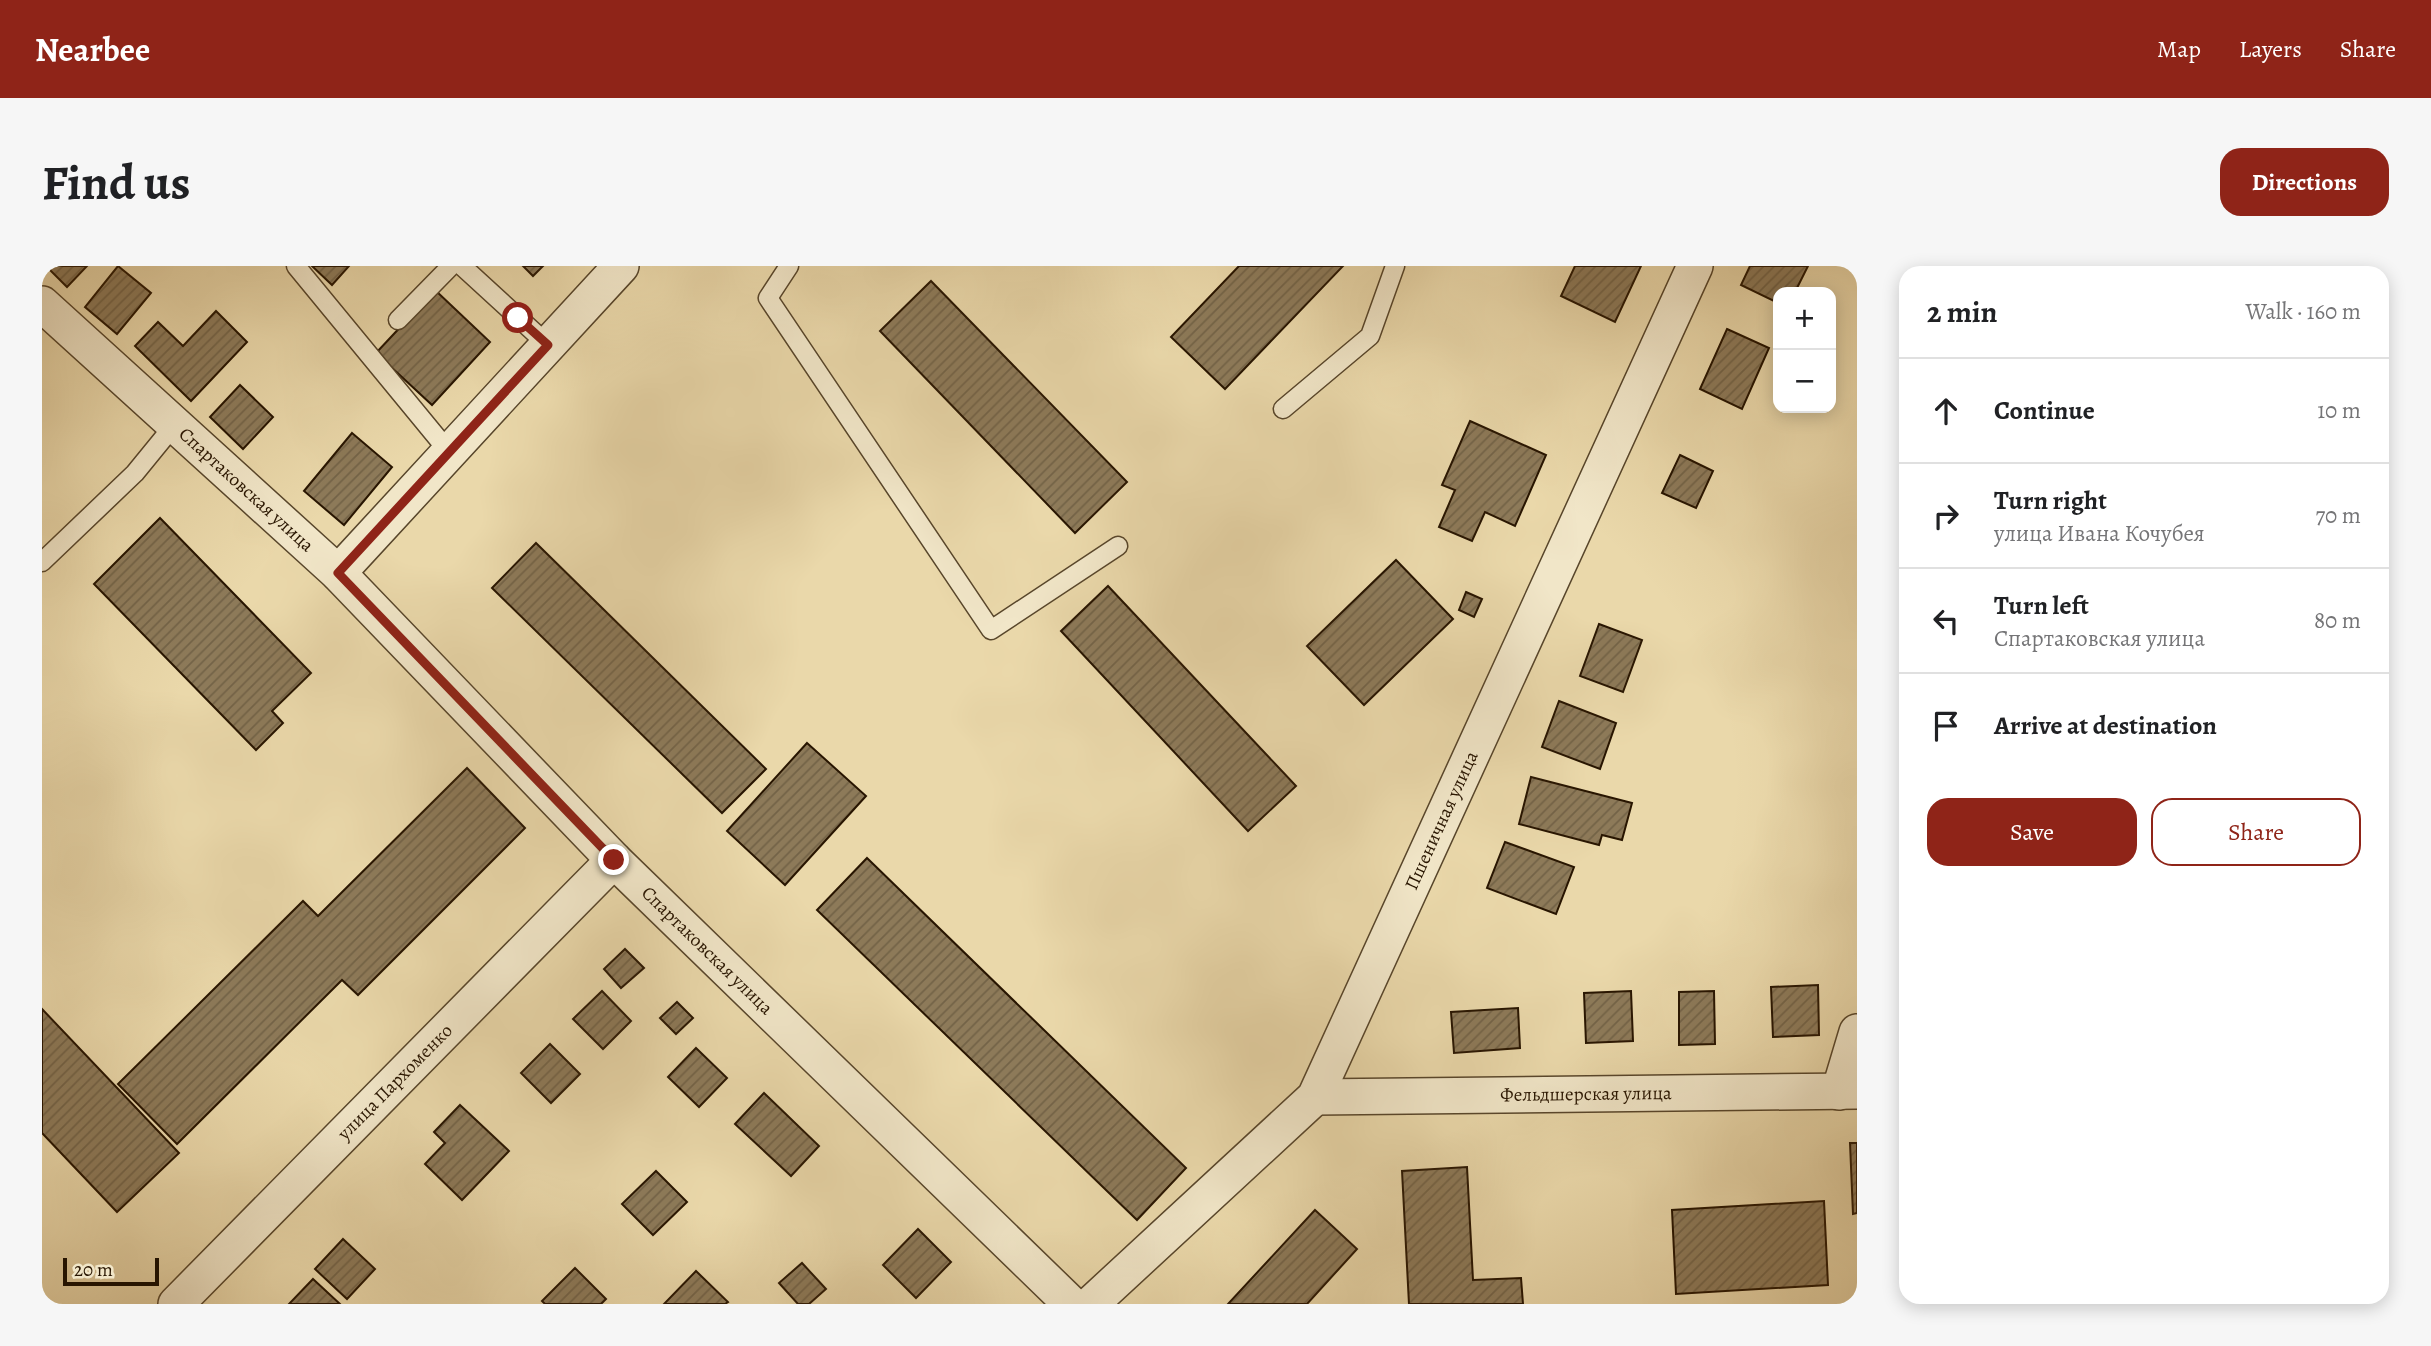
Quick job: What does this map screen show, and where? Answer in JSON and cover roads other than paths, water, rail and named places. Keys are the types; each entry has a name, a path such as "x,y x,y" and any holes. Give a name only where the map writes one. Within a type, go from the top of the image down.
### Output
{"street":[{"path":"338,573 621,266"},
{"name":"Пшеничная улица","path":"1091,1304 1315,1097 1695,266"},
{"name":"Спартаковская улица","path":"42,304 338,573 614,860 1071,1304"},
{"name":"улица Пархоменко","path":"176,1304 614,860"},
{"path":"1848,1092 1857,1032"},
{"name":"Фельдшерская улица","path":"1315,1097 1848,1092"}],"lane":[{"path":"296,266 449,452"},
{"path":"398,320 451,266"},
{"path":"462,266 548,345"},
{"path":"789,266 768,298 991,630 1118,546"},
{"path":"1283,409 1370,336 1395,266"},
{"path":"42,562 135,473 175,424"}]}
